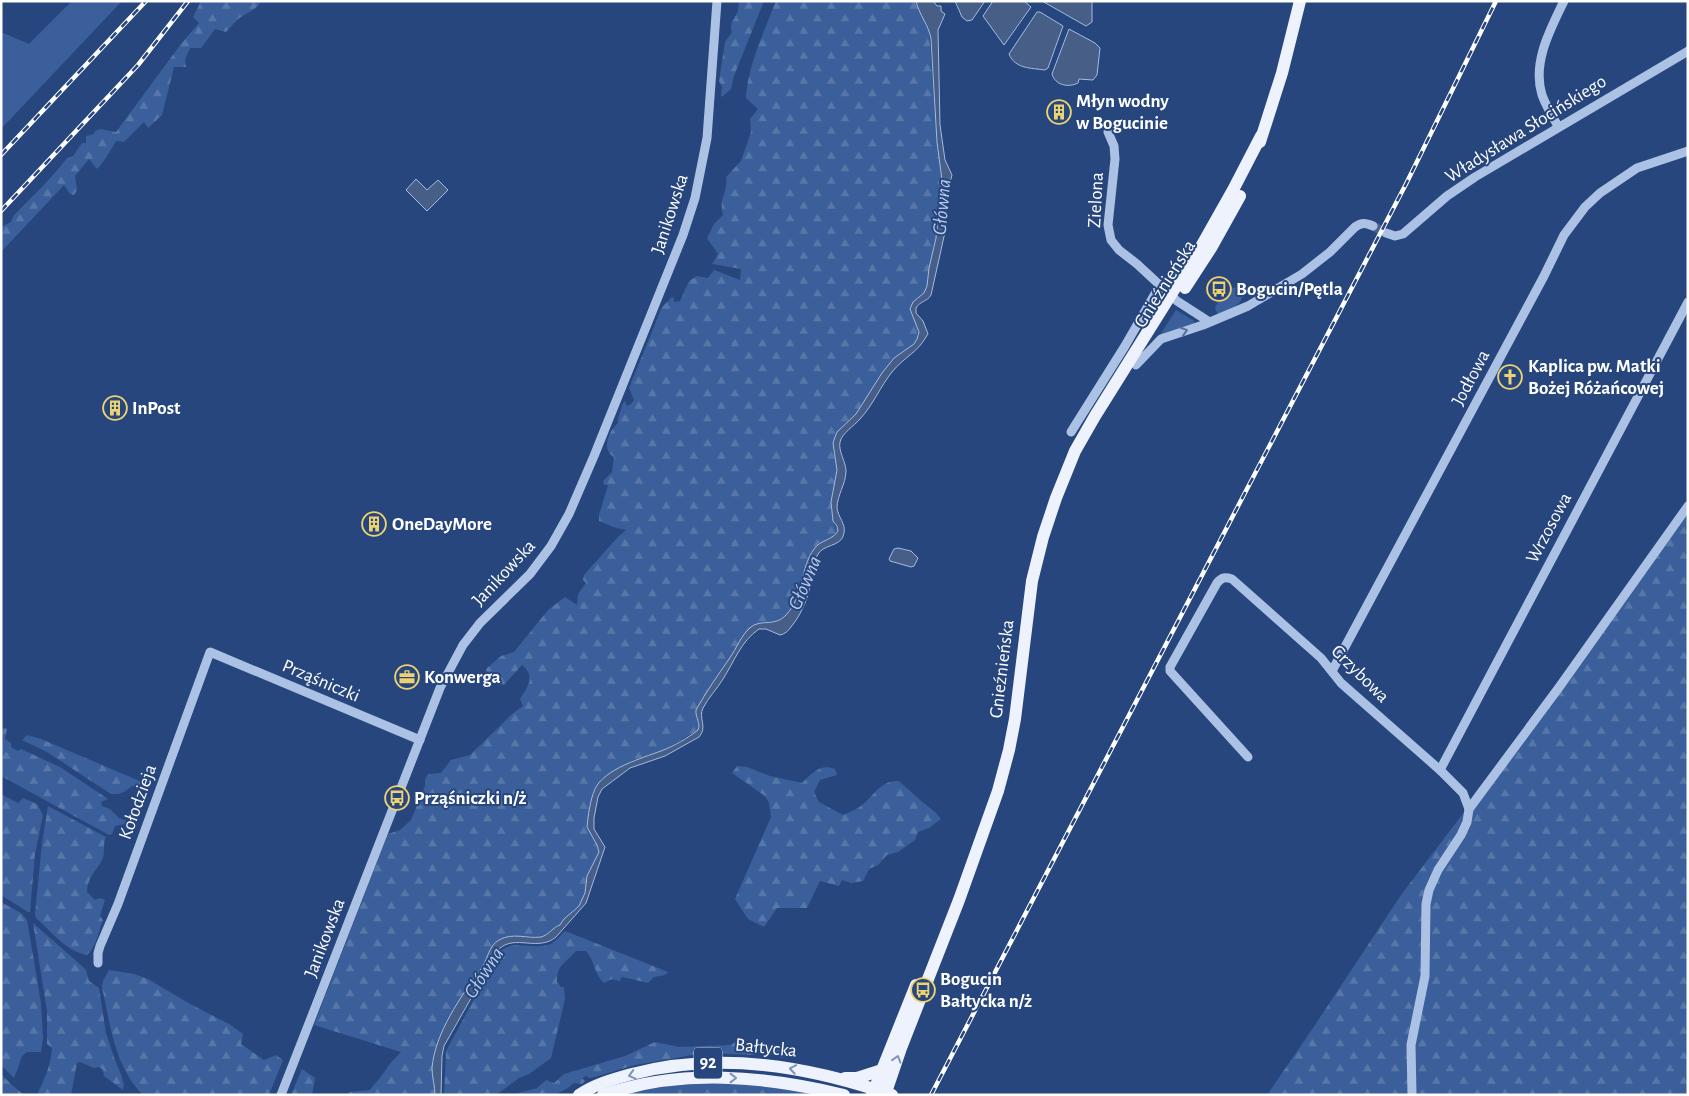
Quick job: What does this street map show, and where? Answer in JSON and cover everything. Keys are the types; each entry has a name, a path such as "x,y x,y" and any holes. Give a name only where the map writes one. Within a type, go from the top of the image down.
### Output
{"main road":[{"name":"Gnieźnieńska","path":"882,1093 956,908 989,819 1004,770 1015,719 1032,581 1049,518 1075,451 1095,416 1174,298 1211,248 1241,194 1255,160 1280,80 1300,1"},
{"name":"Gnieźnieńska","path":"1069,469 1100,418 1136,365 1174,298"},
{"name":"Gnieźnieńska","path":"882,1093 882,1070 941,924 968,872"},
{"name":"Bałtycka","path":"579,1095 588,1089 607,1082 645,1071 703,1063 733,1062 774,1066 840,1078 882,1093"},
{"path":"840,1078 857,1078 882,1070"},
{"name":"Bałtycka","path":"603,1095 637,1086 713,1078 772,1080 809,1086 844,1095"}],"street":[{"name":"Janikowska","path":"282,1095 443,682 463,645 480,622 530,574 561,529 590,464 683,235 700,178 707,138 717,1"},
{"path":"1558,126 1542,95 1540,71 1543,49 1564,1"},
{"name":"Władysława Słocińskiego","path":"1386,233 1395,236 1403,234 1462,185 1558,126 1688,51"},
{"name":"Zielona","path":"1108,132 1114,146 1115,159 1108,225 1111,240 1119,250 1138,264 1174,298 1208,321"},
{"name":"Jodłowa","path":"1332,672 1540,284 1564,235 1585,206 1614,182 1637,168 1688,151"},
{"path":"1136,365 1161,339 1203,325 1208,321 1248,306 1302,274 1323,259 1360,223 1373,226"},
{"path":"1071,432 1125,346 1160,285"},
{"name":"Wrzosowa","path":"1440,770 1688,302"},
{"path":"1412,1095 1411,1045 1424,976 1426,904 1429,890 1438,870 1461,835 1467,822 1469,809 1560,686 1688,506"},
{"name":"Grzybowa","path":"1248,757 1170,671 1170,667 1217,583 1221,578 1226,577 1232,580 1321,658 1341,683 1440,770 1463,792 1469,809"},
{"name":"Prząśniczki","path":"210,652 420,740"},
{"name":"Kołodzieja","path":"98,963 100,946 118,904 210,652"}],"green space":[{"path":"72,1 122,1 1,129 1,32 29,44"},
{"path":"201,1 261,1 254,10 238,19 226,32 215,29 201,48 190,48 185,60 186,67 174,67 162,115 148,128 144,122 124,142 116,141 97,169 89,159 75,176 77,190 74,195 70,194 64,185 1,252 1,227 11,222 14,215 67,158 73,156 82,143 86,143 86,136 94,134 95,131 100,129 116,132 181,44 199,23 193,17"},
{"path":"739,1 764,1 734,76 731,89 722,97 722,87 719,81 725,42 732,32 731,25 738,12"},
{"path":"776,1 917,1 929,32 937,142 942,180 936,238 927,286 924,293 913,302 910,309 918,328 917,339 910,348 894,358 882,373 856,414 837,432 833,443 837,470 831,502 834,524 838,531 834,536 827,539 809,558 798,596 791,609 782,619 773,623 758,624 725,664 696,710 698,730 662,751 633,760 603,779 594,790 589,807 590,816 587,827 599,852 589,872 585,893 579,906 560,925 556,926 546,935 541,937 513,936 495,943 483,967 460,999 439,1038 434,1058 435,1095 347,1095 350,1092 370,1090 401,1052 314,1025 388,834 400,830 411,820 428,774 441,773 451,760 470,755 512,714 523,706 520,699 528,686 530,678 522,665 504,685 497,684 487,676 486,669 501,656 514,652 548,610 565,597 577,605 578,594 586,583 583,580 584,575 626,530 599,521 608,485 604,485 603,481 612,472 614,457 608,450 607,441 611,431 618,423 622,405 625,401 627,406 634,400 629,388 662,307 672,297 674,302 680,301 689,281 697,276 708,278 714,270 740,280 741,269 712,264 718,254 707,238 714,224 723,215 722,200 726,188 726,177 741,161 751,132 750,119 758,109 746,98 747,86 757,49"},
{"path":"1237,287 1243,293 1241,301 1231,309 1219,314 1217,313 1215,308 1221,298 1229,289"},
{"path":"1176,310 1195,323 1160,335"},
{"path":"1688,503 1688,1095 1267,1095 1401,895 1471,803"},
{"path":"1,727 7,729 5,739 11,743 11,747 18,751 21,749 60,767 108,799 101,802 102,806 110,809 119,818 130,823 115,826 112,834 109,835 1,776"},
{"path":"27,735 41,739 142,782 138,788 132,786 122,793 111,794 47,752 22,740"},
{"path":"737,766 747,767 770,776 802,783 821,768 830,767 835,769 837,775 820,780 814,792 819,802 843,815 861,806 882,786 892,781 899,781 941,819 929,828 918,832 915,840 898,852 887,855 878,865 869,869 863,881 851,883 842,880 839,886 820,881 807,908 777,908 764,927 748,919 735,899 771,817 769,803 765,796 732,773"},
{"path":"1,794 18,803 23,798 37,804 43,815 35,854 30,912 1,895"},
{"path":"48,806 106,837 103,857 87,887 87,892 95,900 100,898 105,900 100,916 103,920 95,943 87,955 73,950 66,945 36,918 42,843"},
{"path":"1,902 21,913 27,920 41,1003 43,1038 41,1052 27,1052 22,1056 14,1078 1,1065"},
{"path":"33,923 82,966 86,970 89,981 99,988 106,1033 121,1074 124,1085 123,1090 104,1076 103,1070 99,1067 94,1068 80,1062 77,1063 71,1095 37,1095 45,1078 52,1048 47,1044 47,1011"},
{"path":"565,931 668,972 665,975 654,977 648,983 623,977 620,981 612,979 604,983 598,976 586,951 576,951 558,971 557,982 561,987 564,987 565,999 551,1058 496,1095 444,1095 446,1051 499,953 510,946 544,946 551,944"},
{"path":"109,970 134,974 148,979 229,1024 243,1034 241,1044 264,1060 276,1055 283,1060 269,1095 143,1095 126,1072 111,1030 102,987"},
{"path":"655,1042 679,1047 731,1045 735,1042 737,1045 743,1045 745,1042 758,1047 761,1043 764,1043 783,1050 785,1057 782,1058 768,1053 753,1055 704,1053 635,1065 595,1077 589,1078 586,1076 582,1078 585,1081 582,1084 574,1083 554,1095 516,1095 537,1088 546,1080 554,1083 564,1074 625,1056"},
{"path":"302,1069 315,1078 312,1095 291,1095"},
{"path":"1,1074 12,1085 24,1095 1,1095"},
{"path":"702,1083 744,1083 825,1095 621,1095 660,1087"},
{"path":"698,1087 733,1087 790,1095 714,1095 707,1093 659,1095 663,1091"}],"water":[{"name":"Główna","path":"916,1 933,1 937,6 941,6 941,11 945,14 938,30 940,125 945,160 952,175 948,190 945,232 931,295 916,308 916,313 923,321 928,334 919,347 892,372 865,414 841,439 840,449 846,471 837,508 844,527 842,538 840,541 823,549 817,556 805,602 796,621 789,630 780,635 766,629 759,629 747,639 703,708 703,730 699,737 665,756 630,768 602,789 598,797 594,829 605,847 586,903 556,937 549,941 542,943 512,943 499,949 444,1046 441,1095 435,1095 432,1068 438,1042 450,1016 483,965 490,949 499,940 509,936 544,936 560,925 579,906 585,893 587,876 599,852 587,827 592,798 600,782 624,765 671,747 698,730 696,710 744,634 751,627 759,623 777,621 786,615 796,599 806,565 814,549 838,531 833,521 831,502 837,470 833,443 835,437 837,432 856,414 882,373 894,358 914,344 917,339 919,332 910,309 913,302 924,293 927,286 936,238 942,180 937,142 931,39"},
{"path":"955,1 985,1 972,20 967,21 962,17"},
{"path":"993,1 1024,1 1031,7 1004,45 983,16"},
{"path":"1042,1 1092,1 1092,22 1086,26"},
{"path":"1037,12 1063,26 1048,68 1045,70 1019,65 1015,63 1009,54"},
{"path":"1069,29 1095,43 1100,48 1097,75 1093,80 1079,79 1078,83 1062,85 1056,81 1052,74"},
{"path":"416,179 427,190 438,180 448,190 427,211 406,190"},
{"path":"894,549 911,551 918,558 914,566 911,567 890,561 889,559"}],"tunnel":[{"path":"1373,226 1386,233"}],"railway":[{"path":"1,155 146,1"},
{"path":"1,211 138,65 188,1"},
{"path":"931,1095 1406,184 1496,1"}],"place":[{"name":"Młyn wodny w Bogucinie","path":"1059,112"},
{"name":"Bogucin/Pętla","path":"1219,289"},
{"name":"Kaplica pw. Matki Bożej Różańcowej","path":"1510,377"},
{"name":"InPost","path":"115,408"},
{"name":"OneDayMore","path":"374,524"},
{"name":"Konwerga","path":"407,677"},
{"name":"Prząśniczki n/ż","path":"397,798"},
{"name":"Bogucin Bałtycka n/ż","path":"923,990"}]}
